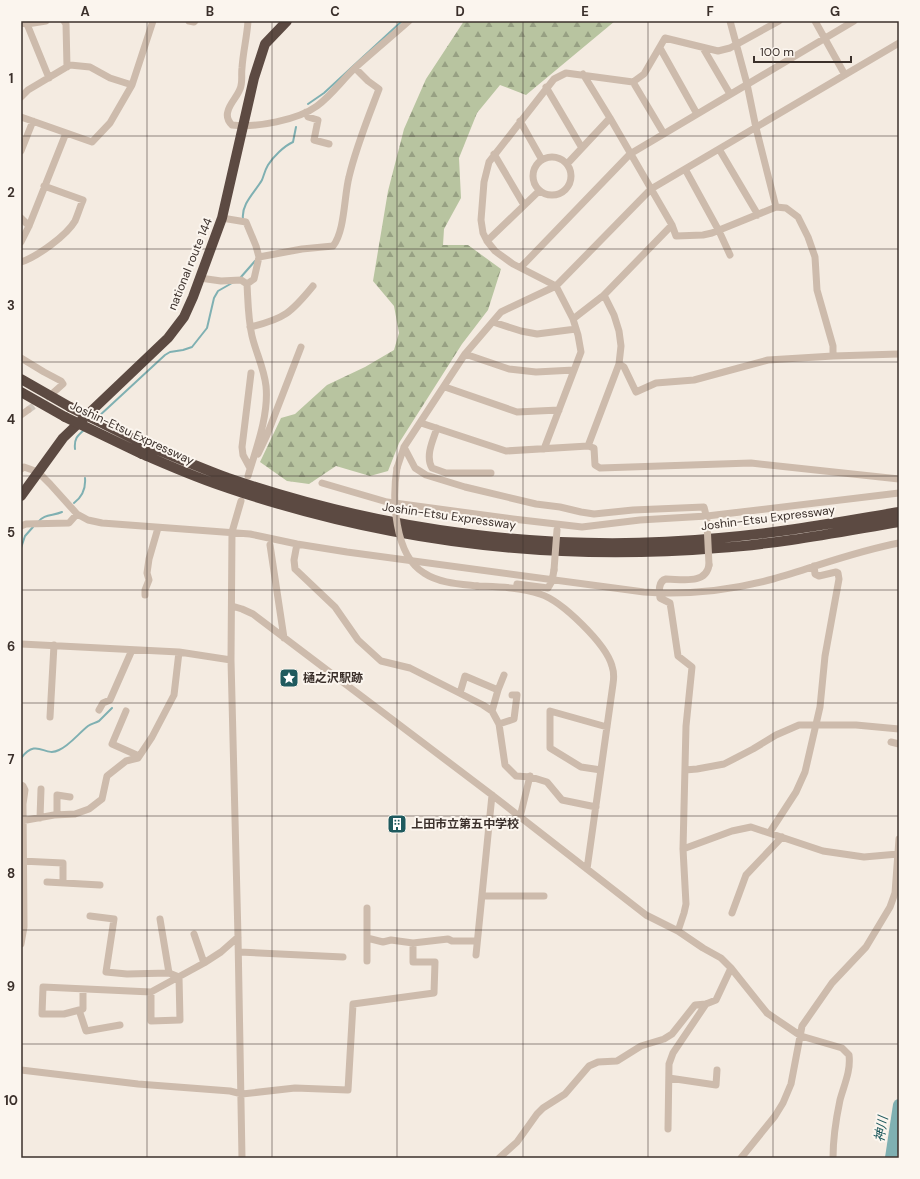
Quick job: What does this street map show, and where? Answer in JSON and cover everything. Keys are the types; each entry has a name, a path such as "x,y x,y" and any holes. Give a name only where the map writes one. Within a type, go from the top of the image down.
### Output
{"highway":[{"name":"national route 144","path":"21,496 53,450 72,428 173,333 184,317 222,218 254,78 265,44 287,21"},
{"name":"Joshin-Etsu Expressway","path":"21,379 105,426 144,450 311,503 392,522 470,534 555,542 638,543 719,539 799,529 899,512"},
{"name":"Joshin-Etsu Expressway","path":"21,392 65,417 144,450 227,488 309,513 394,532 460,543 515,549 637,553 719,548 802,538 899,522"},
{"name":"national route 144","path":"21,490 38,472"}],"street":[{"path":"46,21 24,23 49,78"},
{"path":"64,21 66,24 67,67"},
{"path":"21,116 92,142 110,123 132,85 153,21"},
{"path":"189,21 195,21"},
{"path":"248,21 241,70 241,88 227,114 228,121 232,125 243,126 270,123 306,112 318,105 355,68 410,21"},
{"path":"730,21 747,84 756,128 776,207"},
{"path":"544,449 581,352 573,319 556,286 520,266 513,264 495,251 483,233 480,220 484,182 488,162 554,78 566,73 583,74 633,82 644,74 665,38 718,51 730,48 779,21"},
{"path":"815,21 845,75"},
{"path":"520,266 630,154 854,21"},
{"path":"587,869 614,675 612,665 603,648 571,614 553,600 542,594 507,587 451,583 434,578 413,565 404,550 400,537 395,494 397,468 404,447 445,387 465,354 501,312 556,286 651,190 899,43"},
{"path":"660,48 698,114"},
{"path":"703,48 730,94"},
{"path":"21,97 28,90 70,65 90,67 110,78 132,85"},
{"path":"259,256 333,246 337,241 348,179 357,145 380,89 368,81 355,68"},
{"path":"583,74 672,225 676,236 703,235 719,231 776,207 786,208 798,218 808,236 815,257 817,290 833,346 833,356"},
{"path":"633,82 664,134"},
{"path":"546,87 582,148"},
{"path":"306,112 308,117 318,120 314,140 329,144"},
{"path":"567,164 610,118"},
{"path":"21,151 33,121"},
{"path":"520,121 542,160"},
{"path":"21,242 29,226 66,133"},
{"path":"719,149 758,215"},
{"path":"494,154 524,205"},
{"path":"551,157 558,158 567,164 570,171 570,178 569,184 564,190 558,194 551,195 539,191 535,184 533,172 535,166 545,158 551,157"},
{"path":"685,169 719,231 730,255"},
{"path":"21,262 32,258 64,233 75,222 83,200 44,186"},
{"path":"487,241 539,191"},
{"path":"21,218 29,226"},
{"path":"200,278 221,281 241,281 254,279 259,256 256,246 244,222 222,218"},
{"path":"573,319 604,295 672,225"},
{"path":"241,281 252,338 262,364 266,386 266,407 248,476"},
{"path":"250,327 276,320 285,315 313,286"},
{"path":"588,446 619,364 621,346 619,331 614,315 604,295"},
{"path":"493,322 521,331 537,334 576,329"},
{"path":"250,468 267,435 301,347"},
{"path":"465,354 509,369 536,372 574,370"},
{"path":"619,364 624,367 636,392 656,383 694,380 768,360 899,354"},
{"path":"21,358 61,381 63,384 54,392"},
{"path":"250,468 243,455 242,447 251,373"},
{"path":"445,387 517,412 559,410"},
{"path":"21,416 28,410"},
{"path":"421,423 506,451 588,446 594,448 595,465 600,468 751,464 899,479"},
{"path":"437,428 430,450 429,463 432,468 446,473 491,473"},
{"path":"404,447 415,468 426,475 464,487 536,504 594,514 633,510 704,507 707,519 708,571 699,578 663,580 660,584 659,593 660,598 670,603 678,656 692,667 686,726 683,849 686,904 678,931"},
{"path":"22,467 38,472 77,514 88,520 102,523 250,534 297,544 552,580 659,593 719,590 751,584 774,579 855,554 899,543"},
{"path":"322,483 387,502 557,527 582,527 640,520 707,519 899,493"},
{"path":"241,501 232,532 231,660 239,952 242,1158"},
{"path":"24,525 69,523 77,514"},
{"path":"507,587 518,584 548,588 552,580 554,570 557,527"},
{"path":"144,595 144,590 149,580 147,573 149,559 158,528"},
{"path":"297,544 294,560 295,569 335,607 358,640 381,661 410,668 492,711 499,724 505,765 516,776 530,776 539,778 547,782 562,800 596,807"},
{"path":"270,545 284,638"},
{"path":"770,832 796,792 805,772 820,707 827,649 839,579 838,573 836,572 819,576 815,574 814,566"},
{"path":"232,606 242,608 253,614 646,914 678,931 720,958 767,1013 801,1036 842,1048 849,1055 850,1061 835,1126 832,1145 832,1158"},
{"path":"21,644 179,652 231,660"},
{"path":"50,717 54,645"},
{"path":"98,710 103,703 110,700 132,650"},
{"path":"22,821 57,815 75,814 89,809 102,799 108,776 126,761 139,756 152,737 174,695 179,652"},
{"path":"492,711 504,675"},
{"path":"460,693 465,676 498,690"},
{"path":"499,724 514,719 517,695 512,695"},
{"path":"126,711 112,744 139,756"},
{"path":"601,770 581,767 550,748 550,711 607,727"},
{"path":"685,770 724,764 776,735 800,726 856,725 899,729"},
{"path":"891,742 899,744"},
{"path":"520,817 530,776"},
{"path":"21,785 25,790 22,821 24,927 21,944"},
{"path":"40,818 41,789"},
{"path":"57,815 57,795 70,797"},
{"path":"476,955 492,795"},
{"path":"683,849 744,828 751,827 770,832 823,851 864,857 898,854"},
{"path":"732,913 746,876 782,837"},
{"path":"741,1158 775,1116 791,1084 802,1026 832,983 866,947 890,907 895,893 899,839"},
{"path":"23,861 63,863 63,883"},
{"path":"47,882 100,885"},
{"path":"482,896 544,896"},
{"path":"367,908 367,961"},
{"path":"90,916 114,920 106,972 127,974 169,972 179,977"},
{"path":"160,918 169,972"},
{"path":"194,934 204,963"},
{"path":"83,989 83,1009 64,1014 42,1014 43,987 151,992 204,963 221,952 238,938"},
{"path":"367,938 383,942 391,940 413,943 448,939 452,941 477,941"},
{"path":"21,1070 138,1084 230,1091 242,1094 295,1088 348,1090 353,1004 434,993 435,962 413,962 413,943"},
{"path":"239,952 343,957"},
{"path":"499,1158 517,1142 537,1114 543,1108 565,1094 589,1066 598,1062 617,1061 641,1046 664,1039 672,1034 695,1005 706,1004 716,1000 730,968"},
{"path":"151,992 152,1021 180,1020 179,977"},
{"path":"668,1129 669,1064 673,1053 706,1004"},
{"path":"80,1010 86,1031 120,1025"},
{"path":"669,1078 716,1085 717,1070"}],"green space":[{"path":"464,21 615,21 526,95 500,85 477,113 459,158 461,198 444,229 443,245 468,245 501,269 488,310 462,344 399,443 388,471 370,476 336,466 309,484 287,481 260,462 281,418 295,414 327,385 365,367 394,350 399,333 394,306 373,281 388,191 404,129 426,79"}],"waterway":[{"path":"308,104 324,93 402,21"},
{"path":"243,219 246,203 262,180 268,165 279,152 293,142 296,127"},
{"path":"241,277 255,261"},
{"path":"98,417 165,355 170,352 192,347 207,328 214,298 218,291 232,283"},
{"path":"75,449 76,438 84,430"},
{"path":"74,503 83,493 85,478"},
{"path":"38,522 46,516 62,512"},
{"path":"21,548 25,536 33,527"},
{"path":"21,758 32,749 37,748 54,752 63,748 88,726 99,721 112,708"},
{"name":"神川","path":"891,1158 899,1105"}],"tunnel":[{"path":"28,410 52,393"}],"place":[{"name":"樋之沢駅跡","path":"289,678"},
{"name":"上田市立第五中学校","path":"397,824"}]}
